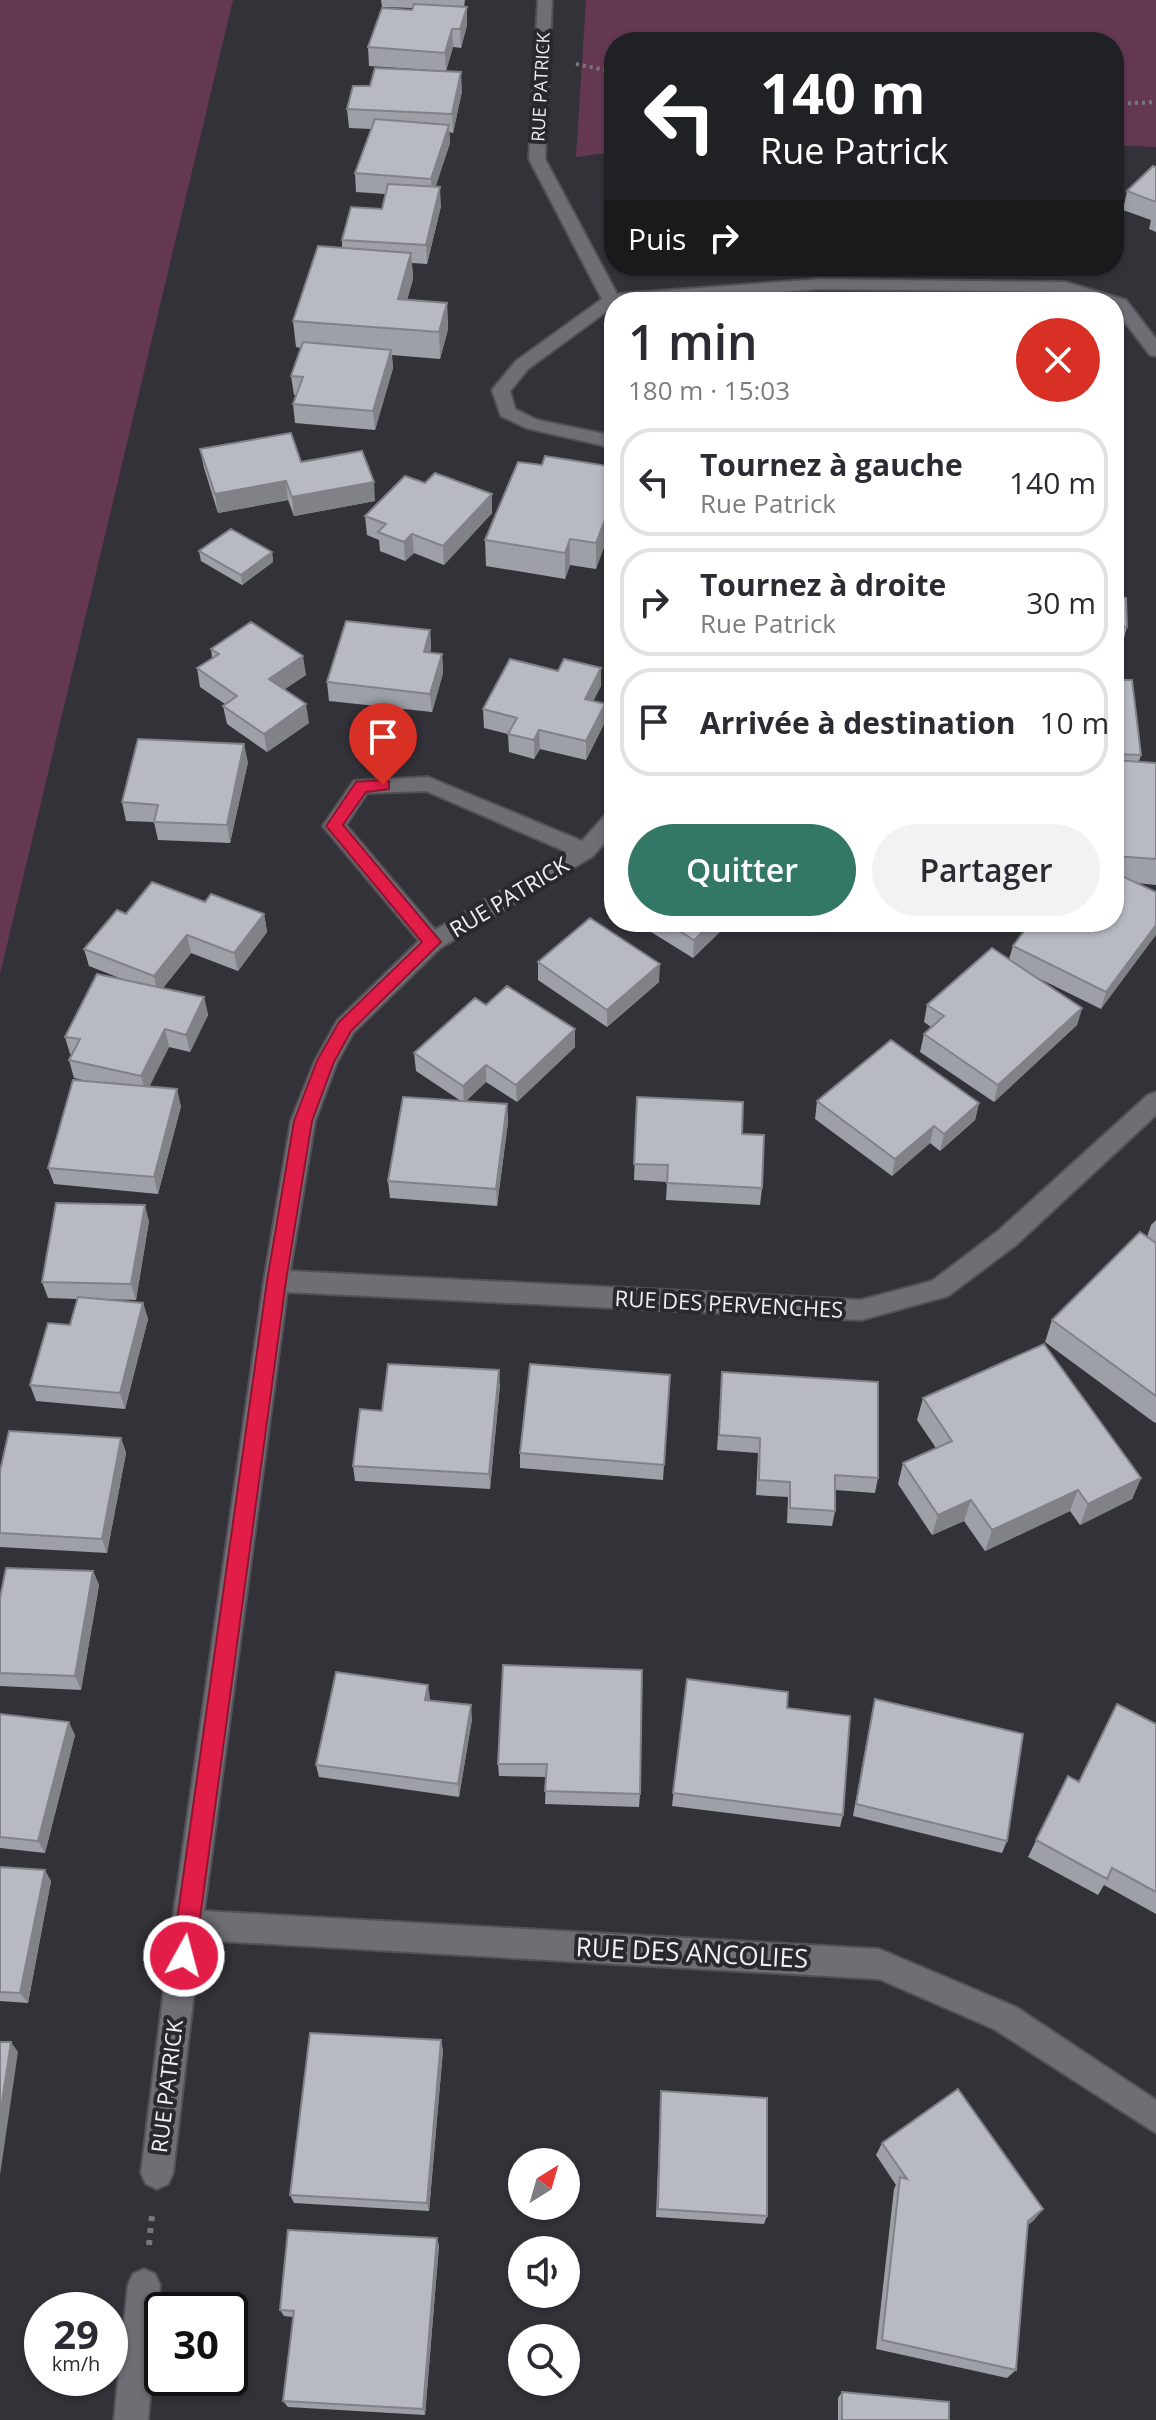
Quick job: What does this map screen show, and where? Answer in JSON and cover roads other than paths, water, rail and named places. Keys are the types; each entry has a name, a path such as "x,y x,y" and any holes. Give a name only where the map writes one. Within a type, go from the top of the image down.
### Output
{"street":[{"name":"RUE PATRICK","path":"545,0 537,159 608,292"},
{"path":"728,292 820,284 1065,287 1081,292"},
{"path":"604,308 522,365 501,390 507,412 532,424 604,440"},
{"path":"1124,309 1156,351"},
{"name":"RUE PATRICK","path":"432,942 334,826 361,786 428,784 585,851"},
{"name":"RUE PATRICK","path":"157,2173 187,1925 276,1281 303,1121 326,1061 345,1027 432,942 585,851 604,829"},
{"name":"RUE DES PERVENCHES","path":"276,1281 861,1310 939,1289 1007,1238 1156,1101"},
{"name":"RUE DES ANCOLIES","path":"187,1925 879,1964 1005,2018 1156,2118"},
{"path":"131,2420 144,2285"}]}
